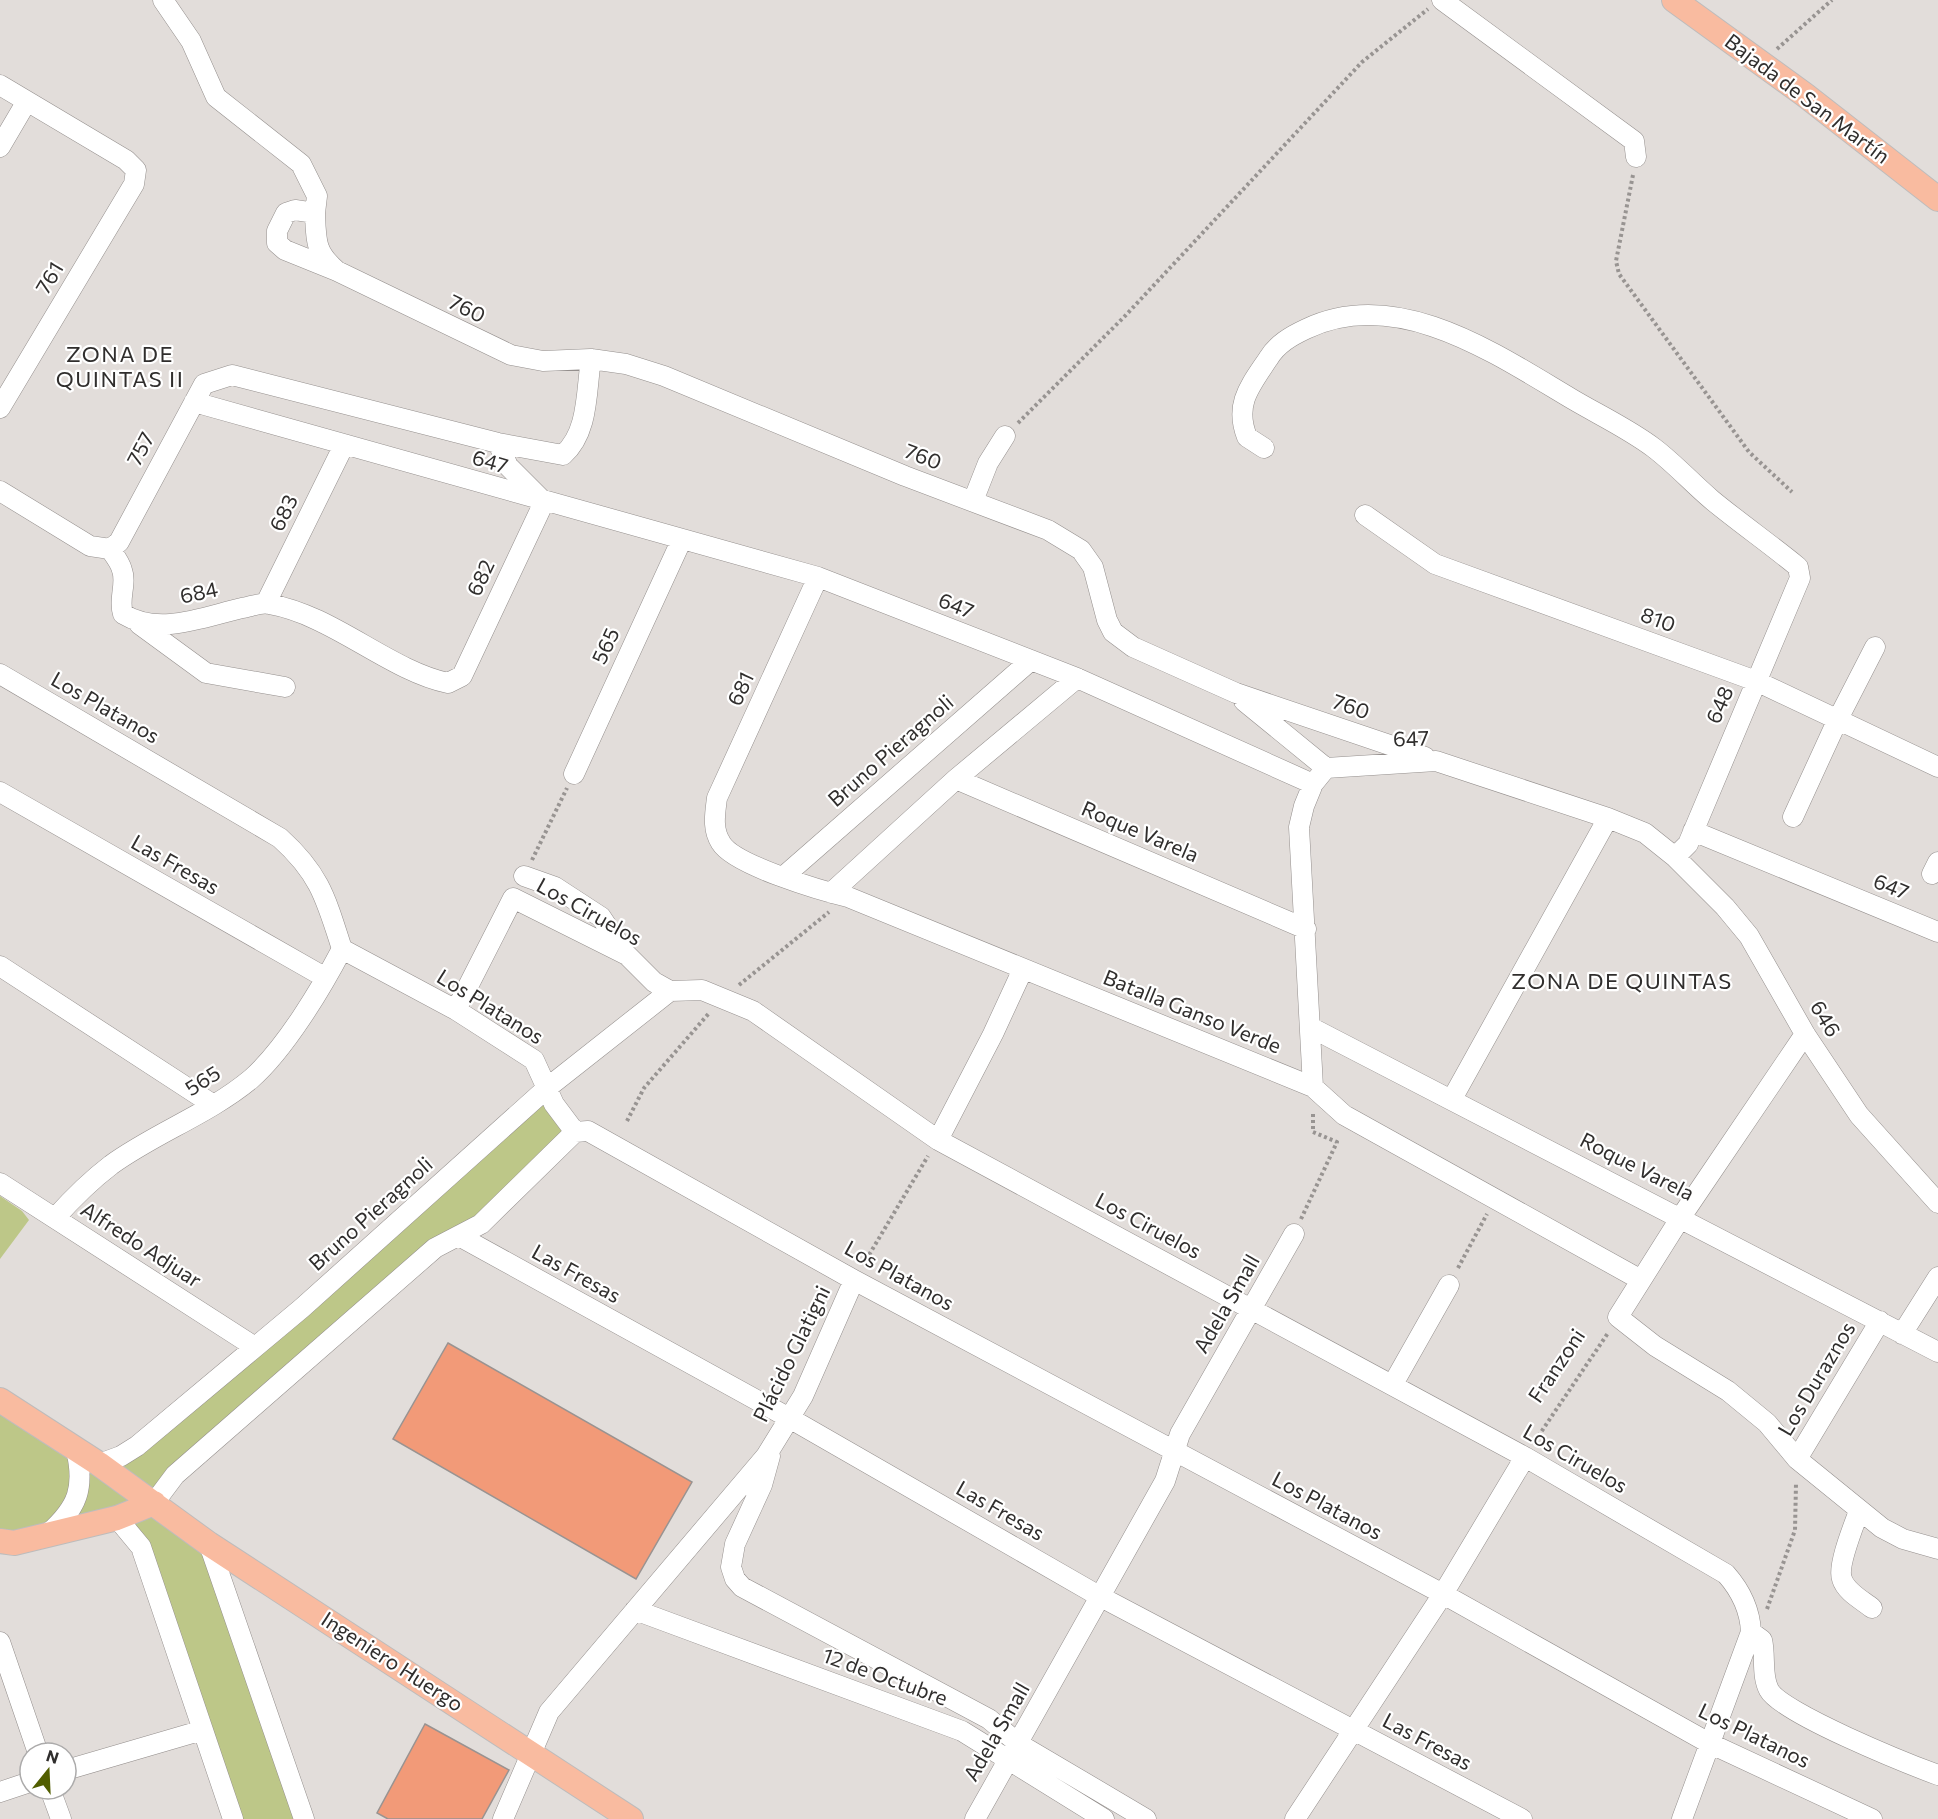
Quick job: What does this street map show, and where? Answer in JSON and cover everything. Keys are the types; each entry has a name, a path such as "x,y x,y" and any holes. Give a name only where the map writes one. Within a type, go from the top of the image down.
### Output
{"main road":[{"name":"Bajada de San Martín","path":"1674,0 1761,63 1938,199"},
{"name":"Ingeniero Huergo","path":"4,1406 99,1464 209,1544 631,1819"},
{"path":"0,1541 14,1543 117,1518 154,1503"}],"street":[{"path":"163,0 191,40 216,98 301,164 317,196 315,213"},
{"path":"1436,3 1634,141 1636,157"},
{"path":"0,86 27,101 0,147"},
{"name":"761","path":"0,408 135,184 136,170 126,160 27,101"},
{"name":"760","path":"337,271 322,258 316,240 315,213 295,210 286,213 278,231 277,243 285,250 337,271 511,355 543,361 591,359 626,364 664,376 1048,530 1081,550 1093,567 1107,620 1113,632 1133,647 1236,693 1437,761"},
{"name":"648","path":"1264,448 1247,437 1240,410 1248,390 1270,356 1288,338 1316,324 1342,317 1372,314 1408,319 1443,331 1520,368 1654,448 1713,501 1798,567 1800,578 1688,844 1675,857"},
{"path":"498,443 563,455 574,445 580,433 591,359"},
{"name":"757","path":"110,549 119,542 204,384 219,377 232,375 498,443"},
{"name":"647","path":"194,402 818,577 1077,678 1313,783"},
{"path":"973,501 988,463 1005,436"},
{"path":"498,443 508,466 544,502"},
{"name":"683","path":"266,603 344,445"},
{"path":"0,491 90,546 110,549 122,567 124,577 120,606 123,614 206,673 285,687"},
{"name":"682","path":"462,676 544,502"},
{"name":"810","path":"1365,515 1435,564 1755,681 1938,767"},
{"name":"565","path":"573,774 682,539"},
{"name":"681","path":"714,823 717,798 818,577"},
{"name":"684","path":"134,621 160,626 266,603 291,610 351,636 429,679 448,683 462,676"},
{"path":"1793,817 1838,719 1875,647"},
{"name":"Bruno Pieragnoli","path":"783,877 1029,661"},
{"name":"Los Platanos","path":"0,674 280,838 302,857 314,873 342,949 456,1010 534,1060 554,1104 575,1132 588,1131 855,1280 1173,1452 1443,1594 1709,1743 1872,1819"},
{"path":"839,895 956,779 1077,678"},
{"path":"1236,693 1326,768 1313,783 1299,827 1312,1028 1313,1087"},
{"name":"647","path":"1326,768 1437,761 1608,818 1645,833 1675,857"},
{"name":"Roque Varela","path":"956,779 1306,929"},
{"name":"Las Fresas","path":"0,792 326,978"},
{"path":"1452,1100 1608,818"},
{"name":"Batalla Ganso Verde","path":"714,823 722,845 740,859 783,877 839,895 1313,1087 1344,1115 1641,1280"},
{"name":"647","path":"1693,831 1938,932"},
{"name":"646","path":"1675,857 1725,907 1749,936 1805,1034 1859,1115 1938,1203"},
{"path":"524,876 555,886 602,917 627,955"},
{"name":"Los Ciruelos","path":"456,1010 513,898 627,955 654,982 669,991 702,990 753,1011 938,1140 1393,1384 1525,1457 1726,1574 1737,1587 1753,1628 1762,1640 1766,1655 1764,1676 1775,1698 1883,1755 1938,1775"},
{"name":"565","path":"55,1218 82,1189 112,1164 250,1079 270,1059 326,978 342,949"},
{"path":"0,966 212,1104"},
{"path":"938,1140 993,1034 1023,969"},
{"name":"Bruno Pieragnoli","path":"99,1464 121,1456 137,1446 255,1347 547,1088 669,991"},
{"name":"Roque Varela","path":"1312,1028 1938,1352"},
{"path":"1805,1034 1681,1217 1618,1317 1654,1346 1728,1391 1767,1423 1797,1459 1859,1511 1903,1539 1938,1549"},
{"path":"154,1503 175,1475 201,1451 435,1248 482,1224 575,1132"},
{"name":"Alfredo Adjuar","path":"0,1183 255,1347"},
{"name":"Adela Small","path":"975,1819 1165,1481 1180,1434 1294,1234"},
{"name":"Las Fresas","path":"459,1236 791,1419 1099,1596 1522,1819"},
{"path":"1902,1334 1938,1277"},
{"name":"Plácido Glatigni","path":"503,1819 549,1712 772,1448 791,1419 855,1280"},
{"path":"1393,1384 1449,1285"},
{"name":"Los Duraznos","path":"1797,1459 1880,1321"},
{"name":"12 de Octubre","path":"772,1448 762,1485 735,1544 731,1567 735,1579 742,1587 989,1719 1014,1752 1104,1819"},
{"path":"49,1533 67,1518 78,1496 81,1473 76,1449"},
{"path":"1295,1819 1443,1594 1525,1457"},
{"path":"1859,1511 1841,1569 1842,1579 1853,1594 1872,1608"},
{"path":"117,1518 141,1547 234,1819"},
{"path":"209,1544 304,1819"},
{"name":"12 de Octubre","path":"635,1610 1014,1752 1146,1819"},
{"path":"1682,1819 1753,1628"},
{"path":"0,1642 34,1741"},
{"path":"78,1766 203,1730"},
{"path":"0,1792 18,1786"},
{"path":"54,1801 61,1819"}],"path":[{"path":"1761,63 1832,0"},
{"path":"1005,436 1126,315 1362,62 1436,3"},
{"path":"1636,157 1616,261 1619,274 1749,452 1792,492"},
{"path":"524,876 573,774"},
{"path":"627,1121 644,1088 723,998 839,895"},
{"path":"1294,1234 1337,1142 1313,1132 1313,1087"},
{"name":"Plácido Glatigni","path":"855,1280 938,1140"},
{"path":"1449,1285 1494,1199"},
{"name":"Franzoni","path":"1525,1457 1618,1317"},
{"name":"Los Duraznos","path":"1753,1628 1795,1530 1797,1459"}],"green space":[{"path":"547,1088 575,1132 481,1224 435,1248 154,1502 209,1544 304,1819 233,1819 141,1547 117,1518 0,1541 0,1400 99,1464 121,1456"},
{"path":"0,1196 22,1211 29,1220 0,1259"}],"building":[{"path":"448,1343 692,1482 636,1579 393,1439"},
{"path":"425,1724 509,1770 482,1819 388,1819 377,1813"}],"district":[{"name":"ZONA DE QUINTAS II","path":"120,366"},
{"name":"ZONA DE QUINTAS","path":"1622,981"}]}
